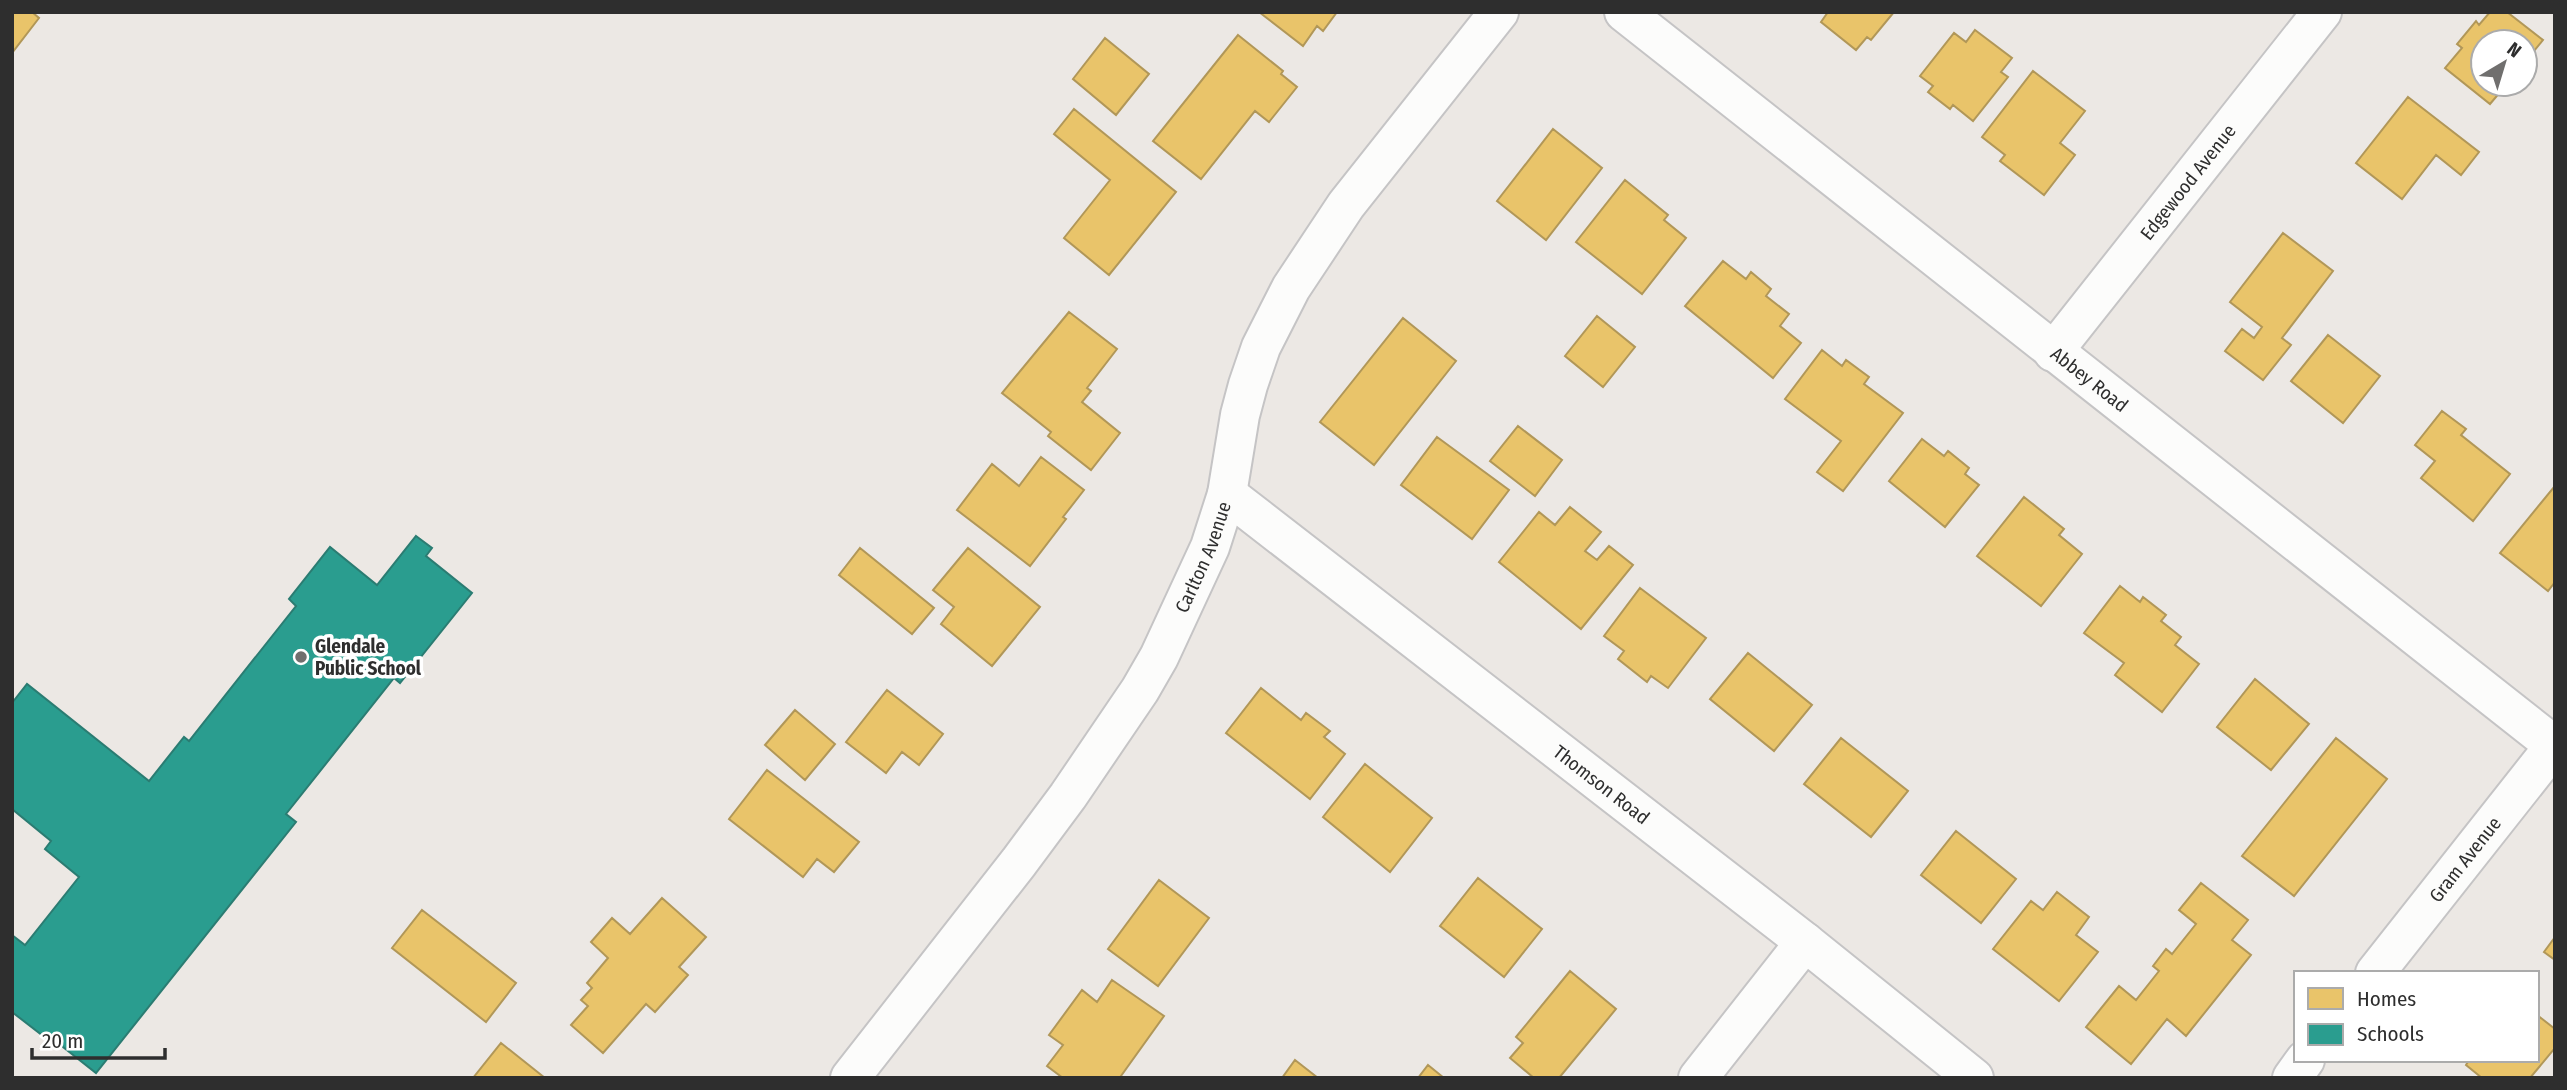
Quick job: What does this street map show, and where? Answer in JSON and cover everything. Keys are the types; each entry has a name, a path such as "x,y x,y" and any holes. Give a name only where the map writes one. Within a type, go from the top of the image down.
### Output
{"street":[{"name":"Carlton Avenue","path":"850,1078 1019,862 1116,728 1159,657 1210,547 1227,494 1240,415 1248,385 1261,347 1291,288 1346,205 1499,12"},
{"name":"Abbey Road","path":"1625,12 2555,746"},
{"name":"Edgewood Avenue","path":"2053,352 2322,12"},
{"name":"Thomson Road","path":"1227,494 1805,942 1974,1078"},
{"name":"Gram Avenue","path":"2377,971 2555,746"},
{"path":"1698,1078 1805,942"},
{"path":"2292,1078 2304,1062"}],"building: Homes":[{"path":"12,12 32,12 39,18 12,53"},
{"path":"1259,12 1337,12 1323,31 1317,26 1303,46"},
{"path":"1828,12 1894,12 1871,40 1867,37 1856,50 1821,22"},
{"path":"2490,12 2507,12 2528,28 2470,28 2476,21 2479,25"},
{"path":"2469,29 2469,87 2445,68 2462,48 2457,44"},
{"path":"1975,30 2012,58 2001,72 2008,77 1973,121 1953,105 1950,109 1928,92 1933,86 1920,76 1954,33 1966,42"},
{"path":"1238,35 1283,71 1281,74 1297,87 1269,122 1255,111 1201,179 1153,141"},
{"path":"1105,38 1149,74 1116,115 1073,79"},
{"path":"2033,71 2085,111 2060,143 2075,155 2044,195 2000,161 2005,155 1982,137"},
{"path":"2408,97 2479,152 2461,175 2436,155 2402,199 2356,163"},
{"path":"2482,98 2495,98 2490,104"},
{"path":"1074,109 1176,192 1109,275 1064,238 1110,180 1054,134"},
{"path":"1553,129 1602,168 1546,240 1497,201"},
{"path":"1625,180 1668,215 1664,220 1686,238 1642,294 1576,242"},
{"path":"2283,233 2333,271 2282,338 2291,345 2263,380 2225,351 2242,329 2254,338 2262,327 2230,302"},
{"path":"1723,261 1746,279 1751,272 1771,289 1766,296 1789,314 1780,326 1801,343 1773,378 1685,306"},
{"path":"1069,312 1117,349 1087,388 1091,391 1082,402 1120,433 1091,470 1048,436 1051,432 1002,393"},
{"path":"1597,316 1635,347 1603,387 1565,356"},
{"path":"1403,318 1456,361 1374,465 1320,422"},
{"path":"2328,335 2380,376 2343,423 2291,381"},
{"path":"1822,350 1842,366 1846,360 1869,377 1864,384 1903,413 1843,491 1817,472 1841,441 1785,399"},
{"path":"2442,411 2466,429 2461,435 2510,474 2473,521 2421,478 2435,461 2415,445"},
{"path":"1518,426 1562,460 1535,496 1490,461"},
{"path":"1437,437 1509,490 1472,539 1401,485"},
{"path":"1922,439 1944,456 1948,451 1969,468 1965,474 1979,485 1945,527 1889,481"},
{"path":"1041,457 1084,490 1063,517 1066,519 1030,566 957,510 992,464 1019,486"},
{"path":"2554,487 2555,582 2548,591 2500,553"},
{"path":"2024,497 2064,529 2059,535 2082,554 2041,606 1977,556"},
{"path":"1570,507 1601,532 1585,551 1597,560 1609,546 1633,565 1581,629 1499,562 1539,512 1555,525"},
{"path":"860,548 934,608 912,634 839,575"},
{"path":"968,548 1040,607 992,666 941,624 954,607 933,590"},
{"path":"2120,586 2140,602 2143,597 2166,615 2161,621 2181,637 2175,645 2199,664 2162,712 2115,675 2124,663 2084,633"},
{"path":"1640,588 1706,638 1668,688 1651,676 1647,682 1618,659 1624,651 1604,636"},
{"path":"1748,653 1812,705 1774,751 1710,699"},
{"path":"2255,679 2309,724 2271,770 2217,727"},
{"path":"1261,688 1301,720 1306,713 1330,731 1324,737 1345,754 1310,799 1226,733"},
{"path":"887,690 943,734 919,765 902,752 886,773 846,742"},
{"path":"795,710 835,744 805,780 765,745"},
{"path":"1841,738 1908,791 1871,837 1804,784"},
{"path":"2336,738 2387,779 2294,896 2242,856"},
{"path":"1365,764 1432,818 1390,872 1323,817"},
{"path":"767,770 859,842 834,872 817,859 803,877 729,819"},
{"path":"1956,831 2016,879 1981,923 1921,875"},
{"path":"1478,878 1542,929 1504,977 1440,926"},
{"path":"1159,880 1209,918 1158,986 1108,949"},
{"path":"2201,883 2248,920 2232,940 2251,955 2186,1036 2167,1019 2131,1064 2086,1027 2119,986 2136,1000 2159,971 2153,966 2166,949 2172,954 2196,924 2179,910"},
{"path":"2057,892 2089,917 2076,935 2098,952 2059,1001 1993,949 2031,901 2043,910"},
{"path":"662,898 706,937 679,967 688,975 655,1012 646,1004 603,1053 571,1025 588,1006 581,1000 592,988 587,983 608,958 591,942 612,918 630,934"},
{"path":"422,910 516,983 486,1022 392,948"},
{"path":"2555,937 2555,960 2544,952"},
{"path":"1570,971 1616,1009 1559,1078 1534,1078 1510,1058 1523,1043 1516,1037"},
{"path":"1112,980 1164,1016 1121,1076 1124,1078 1063,1078 1047,1066 1063,1045 1049,1035 1082,990 1097,1002"},
{"path":"2539,1017 2555,1029 2555,1048 2530,1078 2482,1078 2466,1065 2468,1062 2539,1062"},
{"path":"501,1043 545,1078 473,1078"},
{"path":"1295,1060 1318,1078 1282,1078"},
{"path":"1428,1065 1444,1078 1418,1078"}],"building: Schools":[{"path":"416,536 432,548 426,556 472,593 400,683 394,678 286,814 296,822 96,1073 49,1036 47,1039 12,1012 12,935 25,945 79,877 45,849 51,841 12,809 12,703 27,684 149,781 184,737 189,741 296,606 289,599 330,547 377,585"}],"place":[{"name":"Glendale Public School","path":"301,657"}]}
